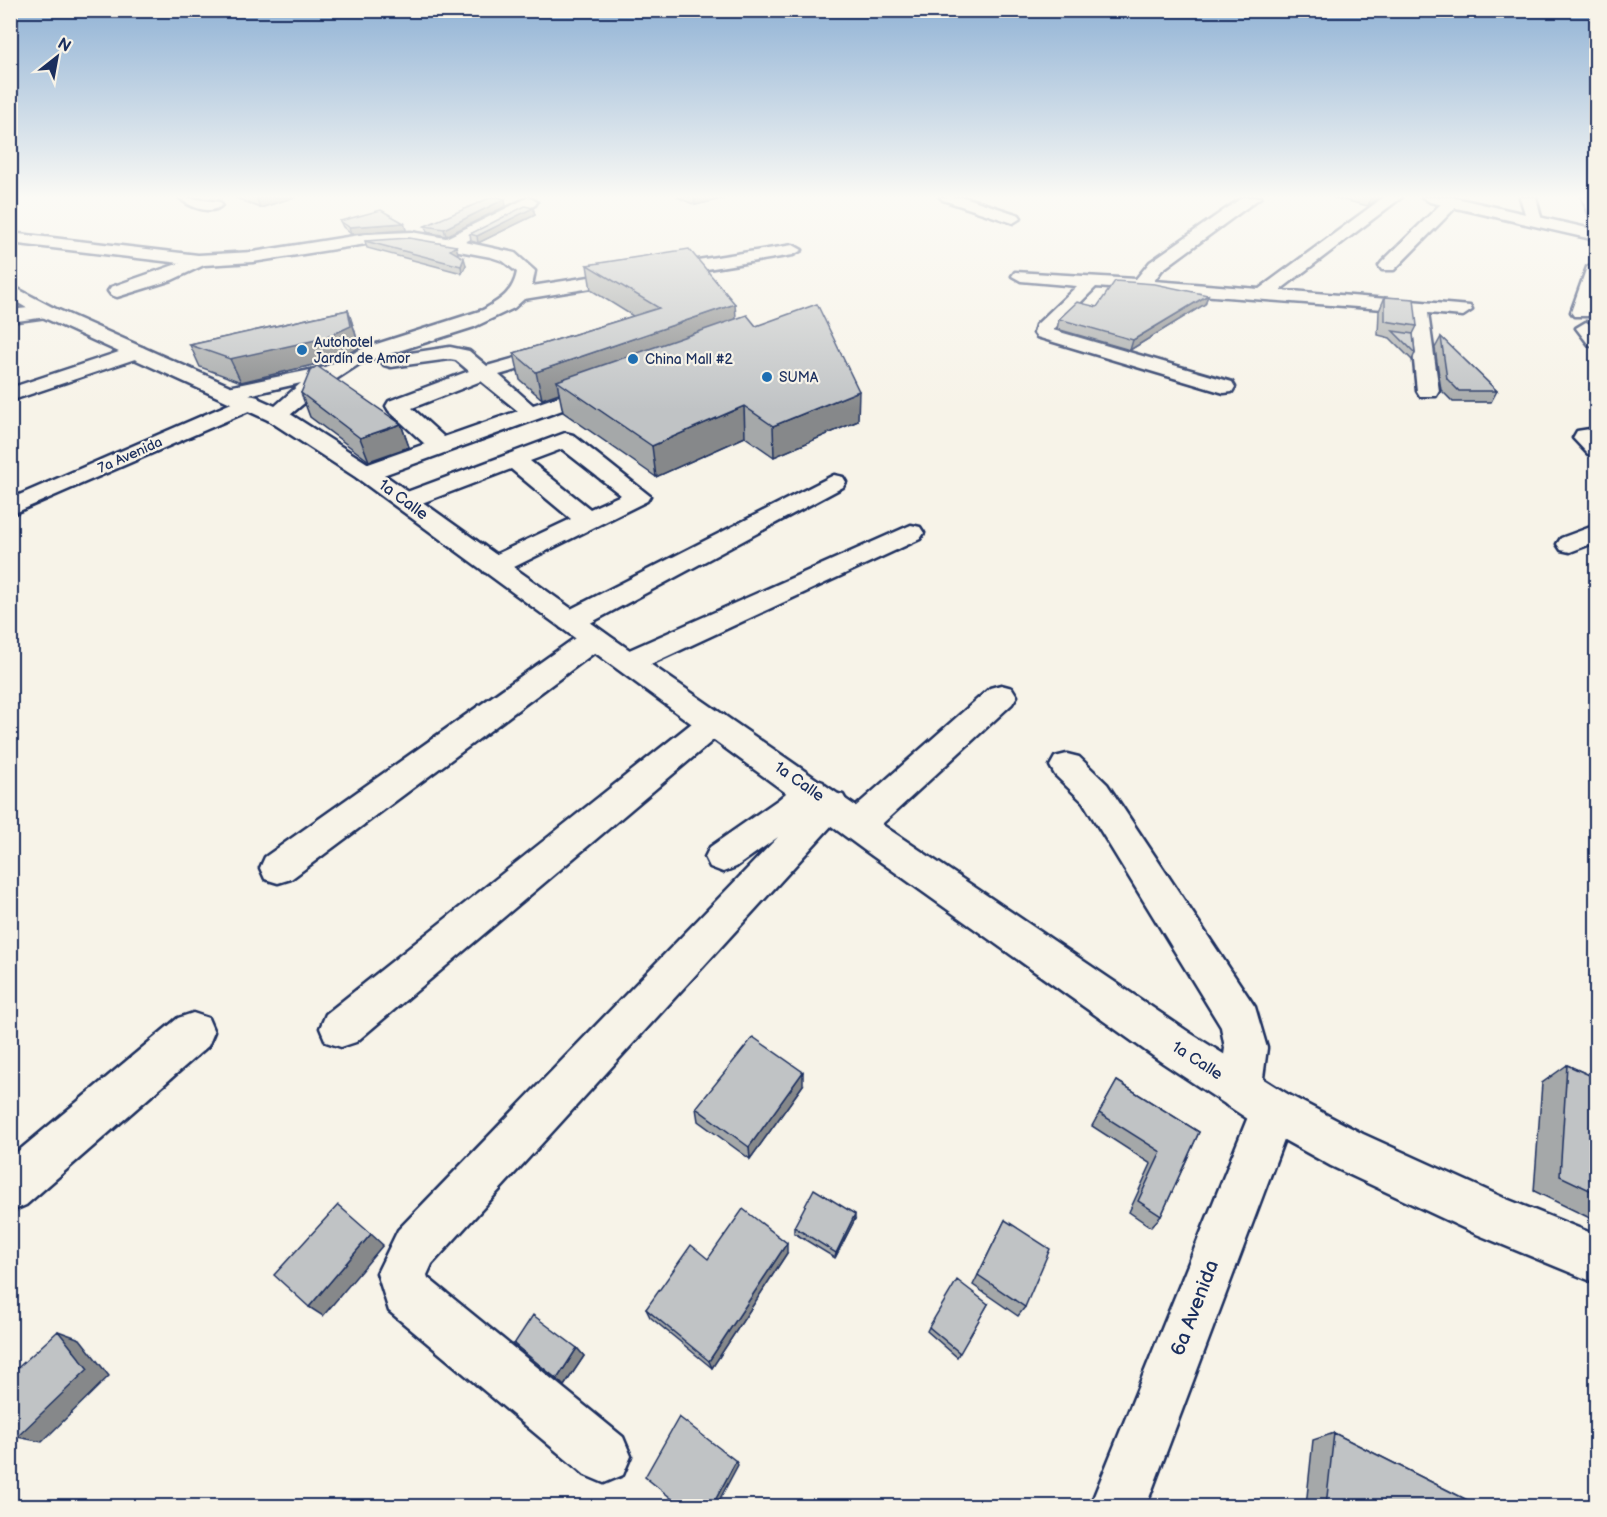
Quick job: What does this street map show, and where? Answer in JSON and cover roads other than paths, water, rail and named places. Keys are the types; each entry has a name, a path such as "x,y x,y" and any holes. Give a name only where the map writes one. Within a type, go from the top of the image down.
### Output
{"street":[{"path":"117,291 166,276 182,268"},
{"path":"519,294 525,282 526,272 523,268"},
{"path":"252,403 311,383 332,370 390,345 484,316 519,294 682,268"},
{"path":"1140,286 1155,268"},
{"path":"1262,295 1299,268"},
{"path":"1588,327 1596,268"},
{"path":"1021,276 1463,310"},
{"path":"1091,282 1043,329 1044,333 1224,387"},
{"name":"1a Calle","path":"10,290 47,312 252,403 366,473 581,631 629,662 833,807 1257,1100 1347,1150 1491,1216 1596,1259"},
{"path":"1418,307 1428,391"},
{"path":"10,316 47,312"},
{"path":"441,446 397,406 484,373 573,347"},
{"path":"10,396 137,352"},
{"path":"252,403 293,377 450,353 462,355 522,405"},
{"path":"366,473 621,381"},
{"name":"7a Avenida","path":"10,508 252,403"},
{"path":"1596,435 1584,438 1596,449"},
{"path":"405,501 565,440 638,496 494,566"},
{"path":"514,460 588,520"},
{"path":"278,868 581,631 834,482"},
{"path":"629,662 911,533"},
{"path":"1570,544 1596,533"},
{"path":"604,1456 407,1293 402,1273 415,1246 833,807 1001,696"},
{"path":"342,1029 713,723"},
{"name":"6a Avenida","path":"1066,766 1095,793 1240,1021 1257,1100 1118,1506"},
{"path":"723,857 791,809 833,807"},
{"path":"10,1189 193,1032"}],"place":[{"name":"Autohotel Jardín de Amor","path":"302,350"},
{"name":"China Mall #2","path":"633,359"},
{"name":"SUMA","path":"767,377"}]}
